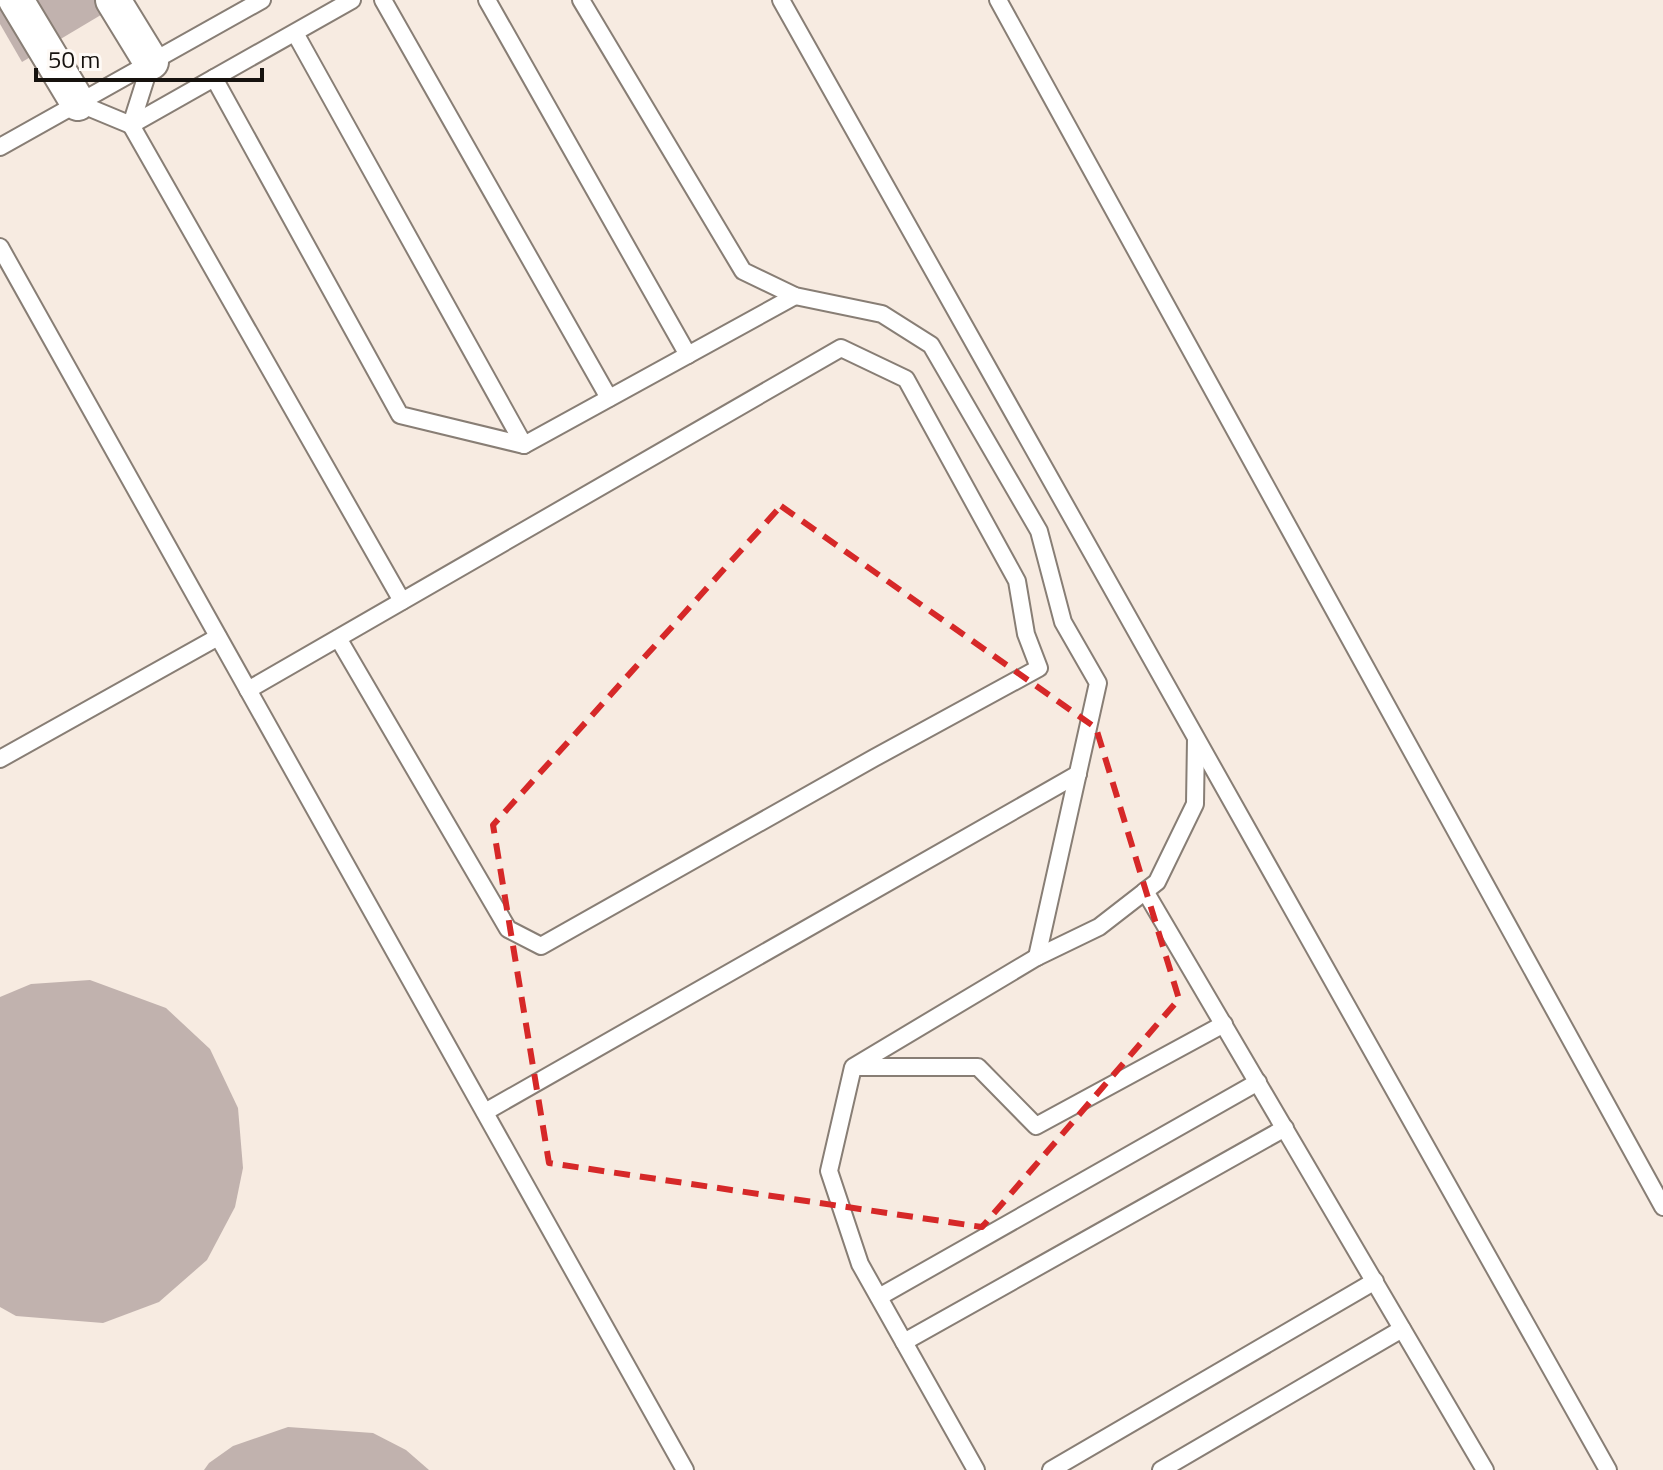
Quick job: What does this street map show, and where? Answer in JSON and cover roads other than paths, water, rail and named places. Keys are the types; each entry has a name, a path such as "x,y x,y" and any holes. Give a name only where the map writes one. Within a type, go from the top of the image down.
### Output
{"street":[{"path":"16,0 78,103"},
{"path":"113,0 151,62"}],"lane":[{"path":"0,147 262,0"},
{"path":"131,125 352,0"},
{"path":"383,0 609,398"},
{"path":"487,0 688,355"},
{"path":"581,0 743,271 795,296 882,314 931,345 1039,531 1063,622 1098,683 1037,957"},
{"path":"781,0 1608,1470"},
{"path":"998,0 1663,1207"},
{"path":"295,33 524,445"},
{"path":"131,125 151,62"},
{"path":"214,78 400,415 524,445 795,296"},
{"path":"78,103 131,125 402,601"},
{"path":"0,247 685,1470"},
{"path":"248,690 402,601 841,348 906,379 1017,581 1026,634 1039,668 541,946 508,929 338,638"},
{"path":"0,759 218,637"},
{"path":"976,1470 860,1264 829,1171 853,1067 1037,957 1099,927 1157,882 1195,804 1196,737"},
{"path":"485,1112 1078,774"},
{"path":"1145,891 1485,1470"},
{"path":"853,1067 978,1067 1036,1126 1224,1024"},
{"path":"879,1297 1258,1082"},
{"path":"904,1342 1285,1128"},
{"path":"1051,1470 1375,1281"},
{"path":"1161,1470 1402,1329"}]}
